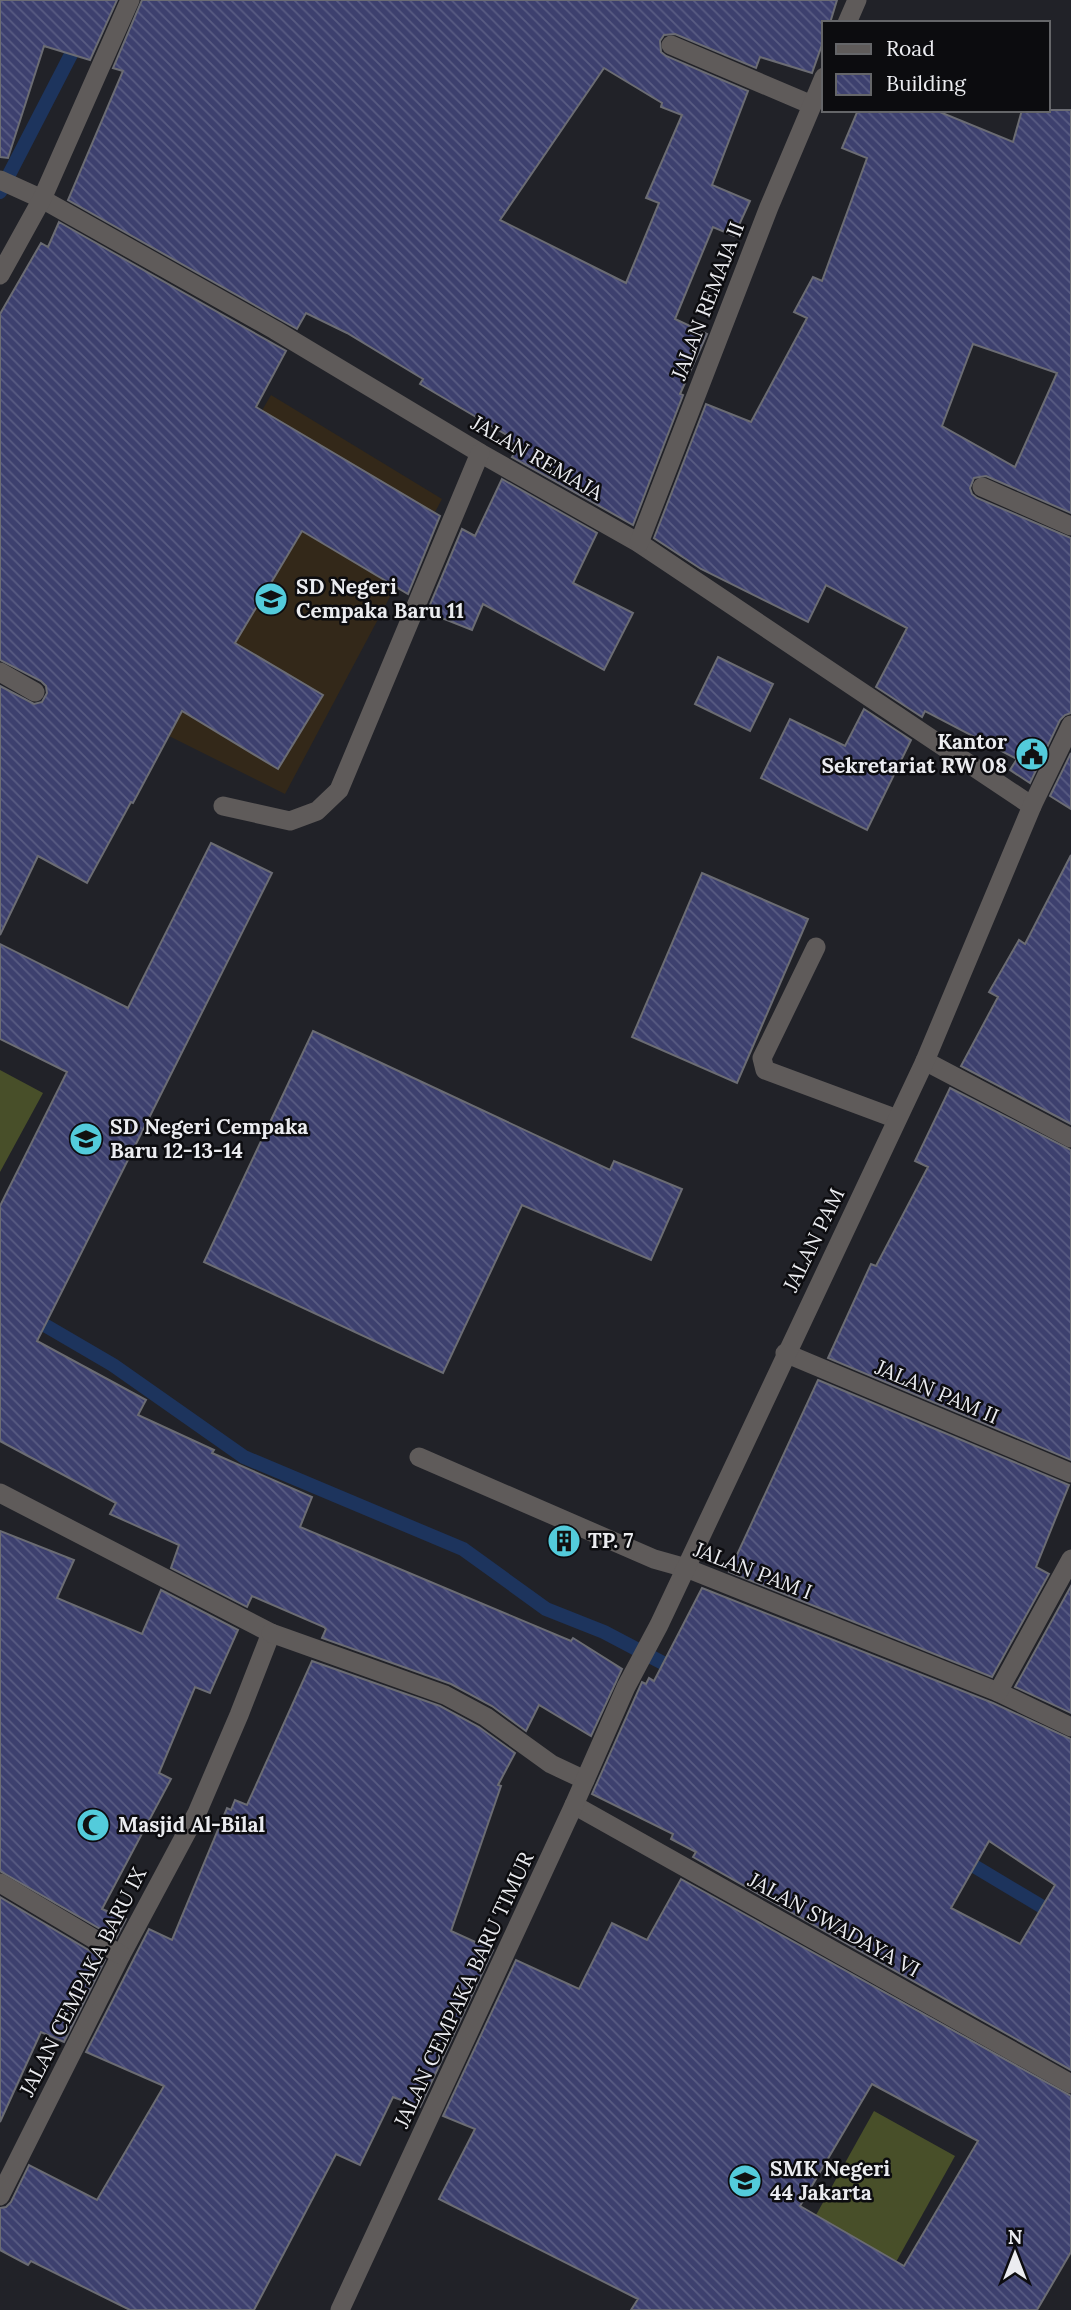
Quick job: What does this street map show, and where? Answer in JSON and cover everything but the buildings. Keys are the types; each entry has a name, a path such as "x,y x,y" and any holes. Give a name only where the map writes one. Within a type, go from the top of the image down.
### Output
{"street":[{"path":"0,275 42,199 130,0"},
{"path":"849,21 857,0"},
{"path":"671,45 813,105"},
{"name":"JALAN REMAJA II","path":"639,543 769,207 822,82"},
{"name":"JALAN REMAJA","path":"0,180 42,199 275,330 480,453 639,543 1032,806"},
{"path":"223,806 290,821 317,811 339,790 480,453"},
{"path":"982,487 1071,526"},
{"path":"0,672 35,692"},
{"name":"JALAN PAM","path":"626,1687 659,1625 925,1061 1032,806 1071,725"},
{"path":"816,947 762,1058 762,1064 765,1070 897,1119"},
{"path":"925,1061 1071,1138"},
{"name":"JALAN PAM II","path":"785,1353 1071,1474"},
{"name":"JALAN PAM I","path":"419,1457 654,1559 686,1568 998,1692 1071,1727"},
{"path":"0,1493 271,1633 445,1695 486,1717 551,1765 585,1780"},
{"path":"998,1692 1071,1559"},
{"name":"JALAN CEMPAKA BARU IX","path":"0,2196 121,1955 197,1813 271,1633"},
{"name":"JALAN CEMPAKA BARU TIMUR","path":"340,2310 626,1687"},
{"name":"JALAN SWADAYA VI","path":"574,1805 1071,2084"},
{"path":"0,1883 121,1955"}],"shaded area":[{"name":"SD Negeri Cempaka Baru 11","path":"271,395 442,499 285,794 95,699"}],"green space":[{"path":"0,1070 43,1093 0,1172"},
{"path":"874,2111 955,2156 896,2262 816,2215"}],"waterway":[{"path":"0,192 79,39"},
{"path":"0,1299 113,1365 244,1457 463,1549 546,1609 604,1632 680,1672"},
{"path":"959,1857 1071,1924"}],"place":[{"name":"SD Negeri Cempaka Baru 11","path":"271,599"},
{"name":"Kantor Sekretariat RW 08","path":"1032,754"},
{"name":"SD Negeri Cempaka Baru 12-13-14","path":"86,1139"},
{"name":"TP. 7","path":"564,1541"},
{"name":"Masjid Al-Bilal","path":"93,1825"},
{"name":"SMK Negeri 44 Jakarta","path":"745,2181"}]}
